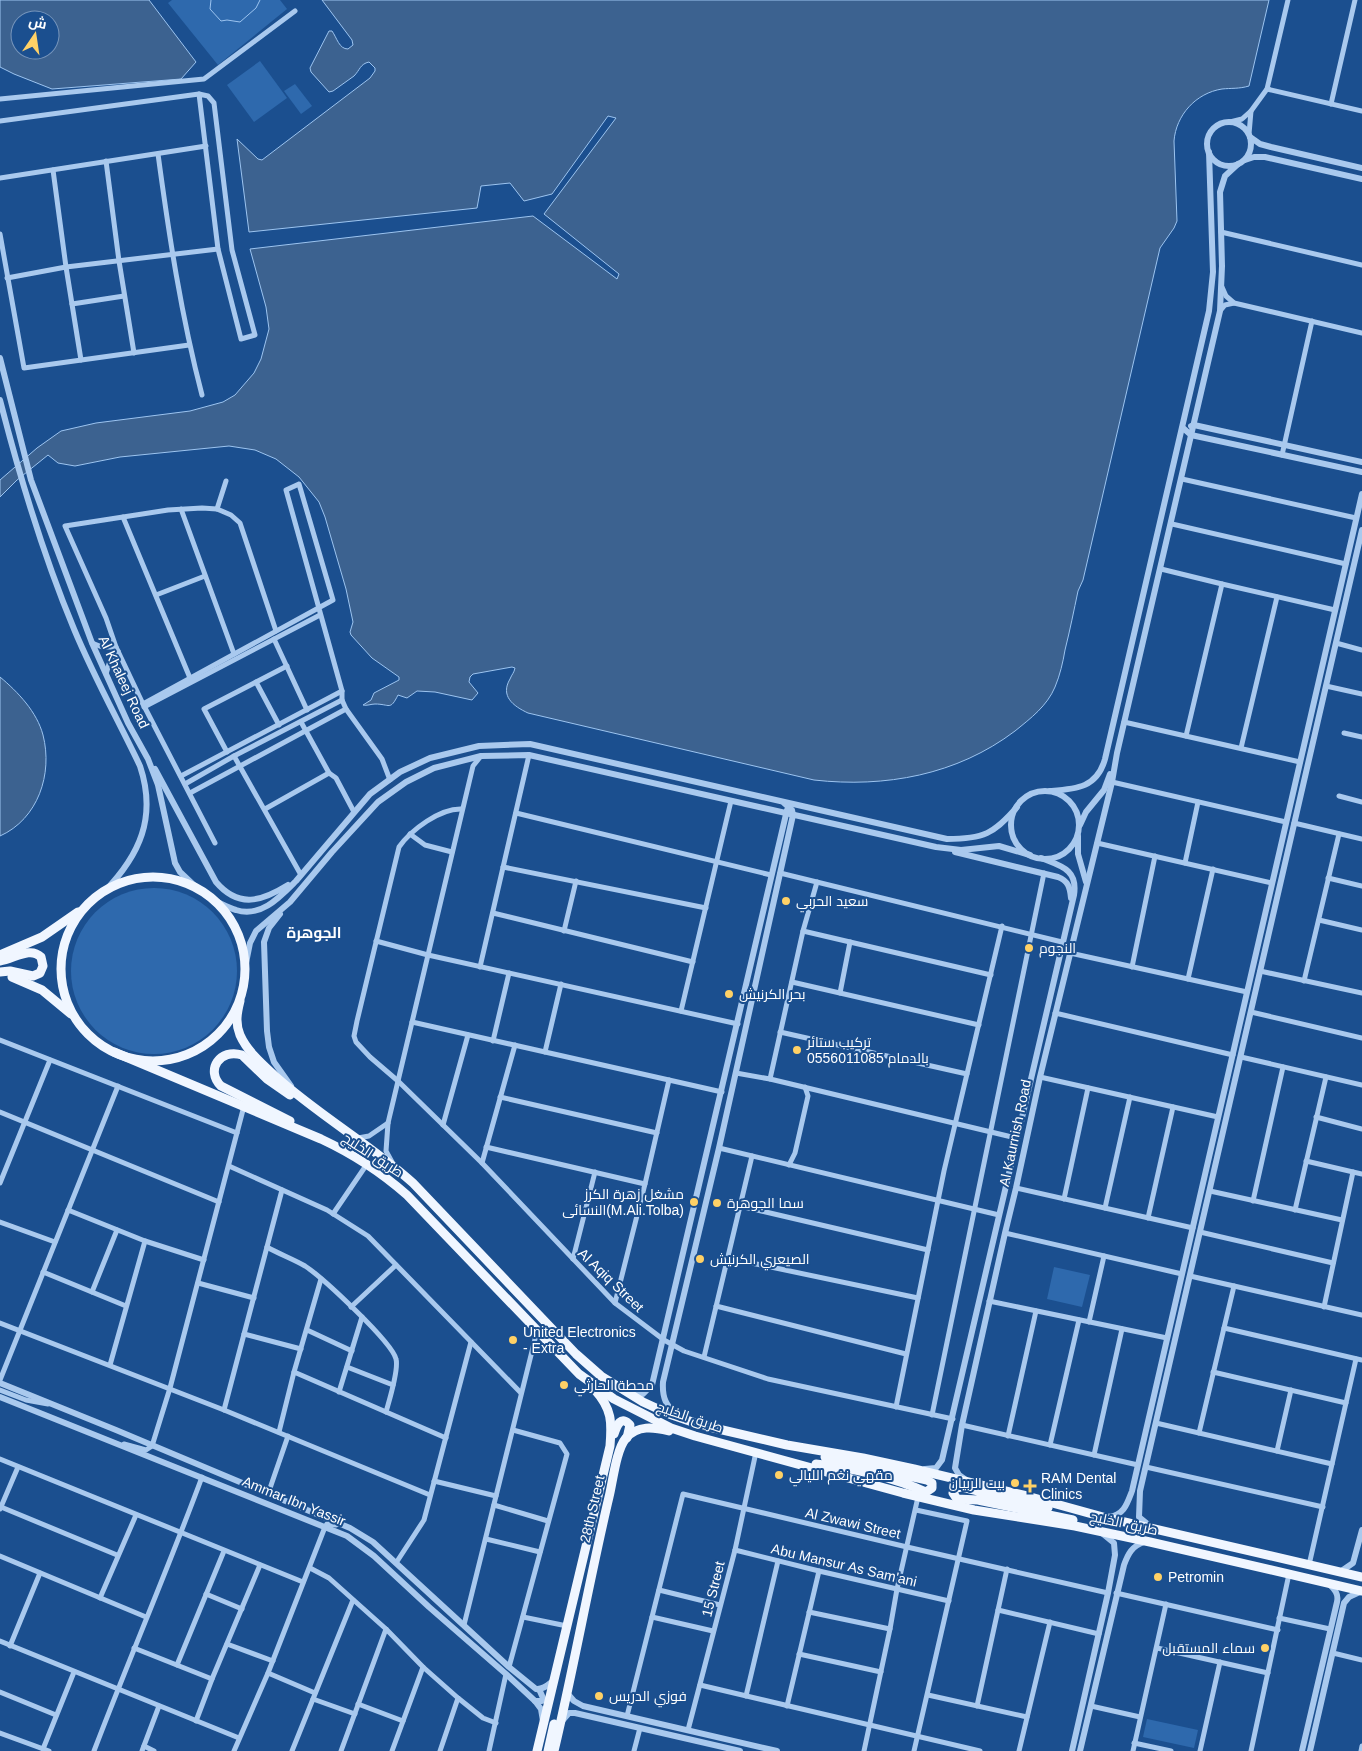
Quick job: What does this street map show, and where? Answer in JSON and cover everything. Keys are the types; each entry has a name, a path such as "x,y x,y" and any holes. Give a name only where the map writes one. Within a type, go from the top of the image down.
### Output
{"main road":[{"path":"0,955 42,936 104,892 126,882 151,878 175,880 198,889 215,901 231,920 242,943 245,980 240,1001 228,1024 210,1042 188,1054 152,1061 138,1060 114,1052 97,1041 60,1004 42,990 19,979 0,974"},
{"path":"82,1027 72,1012 66,997 62,978 62,958 69,932 86,906"},
{"path":"0,960 34,952 41,957 43,966 40,973 33,976 10,972 0,974"},
{"name":"طريق الخليج","path":"240,1001 236,1018 238,1029 243,1041 265,1067 299,1096 397,1168 576,1354 601,1376 655,1408 701,1426 971,1483 1122,1522 1362,1577"},
{"name":"طريق الخليج","path":"114,1052 322,1139 367,1164 389,1179 407,1195 579,1374 622,1404 671,1428 918,1497 992,1514 1098,1531 1150,1542 1362,1591"},
{"path":"322,1139 280,1115 221,1086 216,1079 214,1069 216,1064 226,1054 242,1056 279,1088 327,1117"},
{"name":"28th Street","path":"537,1751 610,1446 611,1423 608,1410 600,1397 579,1374"},
{"path":"610,1446 617,1424 622,1421 626,1421 630,1425 627,1438"},
{"path":"627,1438 647,1427 695,1436"},
{"name":"28th Street","path":"554,1751 602,1524 618,1457 627,1438"},
{"path":"768,1440 802,1452 927,1480 932,1483 932,1486 931,1490 926,1492 902,1482 832,1466 788,1461"},
{"path":"1122,1522 1093,1519 960,1487 956,1488 953,1493 957,1499 978,1500 1111,1529 1135,1539"},
{"name":"28th Street","path":"542,1751 556,1689 562,1647"},
{"name":"28th Street","path":"548,1751 562,1690 574,1658"}],"street":[{"path":"215,901 243,912 259,910 275,901 296,881 370,794 400,772 430,758 479,746 530,744 936,837 958,839 989,833 1000,825 1023,799 1031,794 1040,791 1072,790 1083,786 1096,777 1104,763 1206,328 1211,297 1212,272 1208,138 1216,126 1242,118 1267,89 1288,0"},
{"path":"1331,104 1355,0"},
{"path":"0,99 204,80 295,11"},
{"path":"1267,89 1362,111"},
{"path":"0,122 199,94 208,96 214,103 232,250 255,335 241,339 218,249 199,94"},
{"path":"1079,826 1086,812 1104,790 1117,752 1172,524 1220,311 1222,286 1221,186 1228,172 1241,162 1251,148 1249,135 1250,111"},
{"path":"1230,122 1244,128 1260,144 1362,168"},
{"path":"0,178 206,146"},
{"path":"1209,152 1218,162 1231,166 1254,157 1265,157 1362,179"},
{"path":"158,154 172,254 188,345 202,395"},
{"path":"106,162 124,296 134,352"},
{"path":"52,170 81,360"},
{"path":"1221,232 1362,264"},
{"path":"0,234 24,368 188,345"},
{"path":"7,278 66,267 218,249"},
{"path":"1222,286 1226,296 1234,303"},
{"path":"72,304 124,296"},
{"path":"1220,311 1225,305 1234,303 1362,333"},
{"path":"1282,455 1312,321"},
{"name":"Al Khaleej Road","path":"0,358 31,480 92,643 148,759 158,786 175,863 180,872 198,889"},
{"path":"0,400 24,488 68,614 138,762 145,785 147,813 140,842 127,866 104,892"},
{"path":"1183,428 1194,425 1362,462"},
{"path":"1183,428 1192,435 1362,472"},
{"path":"1182,479 1356,518"},
{"path":"217,509 226,481"},
{"path":"144,705 190,678 318,608 333,600 299,484 286,490 318,608 342,691 342,700 346,709 382,759 390,780"},
{"path":"1103,1517 1120,1514 1124,1509 1138,1465 1362,494"},
{"path":"181,509 234,654"},
{"path":"215,843 117,649 106,618 64,526 181,509 217,509 231,515 240,523 276,631"},
{"path":"123,517 190,678"},
{"path":"1172,524 1346,564"},
{"path":"1128,1501 1128,1507 1132,1511 1138,1509 1156,1423 1362,530"},
{"path":"1160,569 1335,610"},
{"path":"156,595 205,576"},
{"path":"1186,736 1222,584"},
{"path":"1241,748 1277,597"},
{"path":"144,705 320,615"},
{"path":"274,639 307,710"},
{"path":"1326,686 1328,641"},
{"path":"92,643 102,647 117,649"},
{"path":"1336,643 1362,650"},
{"path":"106,675 109,664 117,649"},
{"path":"227,752 204,709 287,666"},
{"path":"256,682 279,724"},
{"path":"1326,686 1362,694"},
{"path":"181,776 342,691"},
{"path":"185,784 234,756 342,700"},
{"path":"190,793 346,709"},
{"path":"301,722 329,773 336,778 354,812"},
{"path":"1124,722 1300,762"},
{"path":"1344,733 1362,736"},
{"name":"Al Kaurnish Road","path":"971,1483 959,1475 955,1468 962,1425 1040,1077 1112,782 1117,752"},
{"path":"480,967 529,755"},
{"path":"299,1096 274,1062 269,1048 264,942 269,928 332,852 378,802 406,782 434,768 480,756 529,755 1058,876 1068,883 1071,904"},
{"path":"234,756 242,766 301,875"},
{"path":"397,1168 386,1151 388,1123 462,809 473,766 480,756"},
{"path":"148,759 216,882 224,891 236,897 258,900 273,895 296,881"},
{"path":"265,809 329,773"},
{"path":"1112,782 1286,822"},
{"path":"1050,791 1060,794 1071,803 1078,816 1078,854 1085,874 1086,888"},
{"path":"1339,796 1362,802"},
{"path":"681,1011 732,801"},
{"path":"652,1385 653,1390 657,1393 660,1391 719,1148 794,815 790,807 782,802"},
{"path":"1185,863 1198,802"},
{"path":"629,1394 643,1394 652,1385 738,1024 785,813 790,807 800,806"},
{"path":"1017,807 1012,817 1014,839 1030,855"},
{"path":"452,852 425,845 410,834 426,822 445,812 462,809"},
{"path":"516,812 717,860 770,875"},
{"path":"1286,822 1287,854"},
{"path":"1294,823 1362,839"},
{"name":"Al Aqiq Street","path":"410,834 399,847 354,1036 356,1042 370,1058 398,1081 482,1163 615,1303 664,1340 684,1351 768,1379 952,1419"},
{"path":"936,847 960,850 998,846 1041,858 1051,858 1060,855 1068,849 1078,834"},
{"path":"1304,981 1339,834"},
{"path":"329,840 327,851 332,852"},
{"path":"1097,843 1272,883"},
{"path":"1132,966 1155,856"},
{"name":"Al Kaurnish Road","path":"914,1470 933,1469 941,1463 1075,886 1070,874 1060,865 1041,858"},
{"path":"503,867 706,908"},
{"path":"1188,979 1213,869"},
{"path":"780,873 1062,942"},
{"path":"932,1415 989,1131 1044,873"},
{"path":"1328,878 1362,886"},
{"path":"564,931 576,881"},
{"path":"770,1079 803,931 817,882"},
{"path":"245,968 250,943 256,931 284,908"},
{"path":"493,913 693,962"},
{"path":"1319,920 1362,930"},
{"path":"896,1407 938,1200 1002,926"},
{"path":"803,931 991,974"},
{"path":"376,941 480,967 738,1024"},
{"path":"840,993 850,942"},
{"path":"1070,953 1247,992"},
{"path":"1260,971 1362,993"},
{"path":"494,1041 509,973"},
{"path":"792,982 979,1025"},
{"path":"545,1052 561,984"},
{"path":"1251,1012 1362,1038"},
{"path":"1055,1013 1233,1055"},
{"path":"412,1022 722,1092"},
{"path":"780,1032 967,1074"},
{"path":"443,1125 468,1035"},
{"path":"0,1040 237,1133"},
{"path":"482,1163 515,1045"},
{"path":"1231,1099 1233,1055"},
{"path":"1240,1057 1362,1085"},
{"path":"0,1183 2,1170 25,1122 50,1060"},
{"path":"1254,1200 1283,1067"},
{"path":"736,1073 805,1087 1016,1138"},
{"path":"1040,1077 1218,1117"},
{"path":"1295,1210 1326,1077"},
{"path":"615,1303 646,1184 669,1080"},
{"path":"0,1382 118,1086"},
{"path":"789,1165 795,1153 808,1096 805,1087"},
{"path":"1064,1199 1088,1088"},
{"path":"500,1097 657,1134"},
{"path":"1105,1208 1130,1097"},
{"path":"111,1441 146,1450 152,1446 170,1388 244,1106"},
{"path":"1148,1218 1173,1107"},
{"path":"0,1112 219,1202"},
{"path":"1316,1117 1362,1129"},
{"path":"354,1137 366,1137 388,1123"},
{"path":"377,1131 384,1134 387,1139"},
{"path":"486,1146 646,1184"},
{"path":"719,1148 1004,1216 999,1257"},
{"path":"704,1357 752,1156"},
{"path":"1306,1161 1362,1174"},
{"path":"333,1214 367,1164"},
{"path":"228,1166 333,1214 368,1236 521,1393"},
{"path":"573,1259 595,1172"},
{"path":"1324,1307 1353,1172"},
{"path":"1016,1188 1193,1228"},
{"path":"224,1410 282,1190"},
{"path":"1210,1191 1342,1220"},
{"path":"740,1206 928,1250"},
{"path":"68,1210 145,1241 204,1260"},
{"path":"0,1222 55,1242"},
{"path":"92,1292 117,1230"},
{"path":"1200,1232 1333,1263"},
{"path":"1005,1233 1182,1274"},
{"path":"110,1365 145,1241"},
{"path":"267,1247 304,1266 321,1279 362,1317 390,1347 397,1360 386,1412"},
{"path":"1188,1247 1190,1276"},
{"path":"1089,1322 1104,1256"},
{"path":"728,1258 918,1298"},
{"path":"351,1307 396,1265"},
{"path":"43,1272 126,1306"},
{"path":"1190,1276 1362,1315"},
{"path":"279,1432 321,1279"},
{"path":"198,1283 254,1298"},
{"path":"1199,1433 1234,1286"},
{"path":"990,1301 1168,1338"},
{"path":"716,1306 906,1354"},
{"path":"1008,1436 1036,1311"},
{"path":"339,1392 362,1317"},
{"path":"1050,1445 1079,1320"},
{"path":"0,1323 170,1388 430,1495"},
{"path":"1224,1328 1359,1360 1346,1403 1309,1565"},
{"path":"1094,1455 1122,1329"},
{"path":"307,1330 352,1351"},
{"path":"464,1625 537,1330"},
{"path":"244,1334 301,1349"},
{"path":"396,1563 424,1520 471,1342"},
{"path":"347,1367 392,1385"},
{"path":"294,1372 446,1438"},
{"path":"1213,1372 1346,1403"},
{"name":"Ammar Ibn Yassir","path":"0,1382 353,1530 373,1542 509,1667 531,1685 539,1689"},
{"path":"663,1382 662,1393 666,1403 683,1420"},
{"path":"959,1388 957,1421 962,1425 1138,1465"},
{"path":"0,1390 26,1400 58,1406"},
{"path":"1277,1451 1291,1390"},
{"name":"Ammar Ibn Yassir","path":"0,1396 347,1536 374,1556 535,1701"},
{"path":"1156,1423 1332,1464"},
{"path":"509,1667 567,1454 560,1443 513,1430"},
{"path":"268,1494 288,1436"},
{"name":"15 Street","path":"688,1730 734,1550 756,1452"},
{"path":"0,1459 303,1582"},
{"path":"18,1466 1,1508 117,1555"},
{"path":"1146,1467 1322,1506"},
{"path":"94,1751 202,1477"},
{"path":"434,1480 496,1496"},
{"name":"Al Zwawi Street","path":"659,1590 683,1494 1108,1593"},
{"path":"864,1751 918,1497"},
{"path":"1139,1503 1141,1520 1155,1529"},
{"path":"494,1505 548,1521"},
{"path":"914,1751 967,1521 916,1510"},
{"path":"100,1598 117,1555 136,1515"},
{"path":"234,1751 273,1661 324,1527 331,1523 353,1530"},
{"path":"1340,1572 1353,1563 1362,1530"},
{"path":"1072,1751 1115,1555 1114,1543 1098,1531"},
{"path":"486,1539 540,1552"},
{"path":"1080,1751 1116,1593 1127,1558 1135,1546 1150,1542"},
{"path":"177,1665 224,1550"},
{"name":"Abu Mansur As Sam'ani","path":"734,1550 949,1601"},
{"path":"1115,1555 1118,1551 1122,1551 1126,1554 1127,1558"},
{"path":"0,1556 146,1617"},
{"path":"746,1696 778,1561"},
{"path":"196,1721 260,1565"},
{"path":"310,1568 329,1578 458,1698 483,1718 496,1723"},
{"path":"977,1706 1007,1569"},
{"path":"788,1706 819,1571"},
{"path":"10,1646 40,1573"},
{"path":"1251,1751 1289,1574"},
{"path":"1302,1751 1337,1602 1337,1594 1327,1583"},
{"path":"627,1716 659,1590 720,1605"},
{"path":"1310,1751 1346,1599 1352,1594 1362,1591"},
{"path":"1116,1593 1278,1630"},
{"path":"206,1594 242,1609"},
{"path":"292,1751 353,1600"},
{"path":"1132,1751 1166,1604"},
{"path":"998,1610 1099,1634"},
{"path":"809,1612 890,1629"},
{"path":"523,1617 567,1626"},
{"path":"652,1617 713,1631"},
{"path":"1279,1618 1330,1628"},
{"path":"1333,1618 1337,1620 1339,1625"},
{"path":"1019,1751 1050,1622"},
{"path":"341,1751 386,1629"},
{"path":"0,1641 239,1738"},
{"path":"226,1644 273,1661"},
{"path":"134,1648 212,1679"},
{"path":"1157,1648 1268,1674"},
{"path":"1333,1653 1362,1660"},
{"path":"799,1654 881,1672"},
{"path":"1200,1751 1220,1662"},
{"path":"392,1751 423,1667"},
{"path":"0,1733 46,1750 56,1715 74,1672"},
{"path":"268,1673 355,1714"},
{"path":"490,1751 506,1674"},
{"path":"535,1701 542,1701 543,1698 539,1689 553,1681"},
{"path":"700,1685 980,1751"},
{"path":"0,1692 56,1715"},
{"path":"567,1693 578,1704 777,1751"},
{"path":"928,1695 1027,1717"},
{"path":"440,1751 458,1698"},
{"path":"535,1701 541,1709 543,1723"},
{"path":"358,1704 402,1721"},
{"path":"575,1713 572,1707 578,1704"},
{"path":"154,1751 143,1749 159,1706"},
{"path":"1090,1706 1140,1717"},
{"path":"561,1722 569,1713 575,1713 740,1751"},
{"path":"634,1751 640,1728"},
{"path":"1134,1743 1171,1751"},
{"path":"1361,1751 1362,1746"}],"shaded area":[{"path":"0,0 149,0 196,62 181,79 52,89 0,67"},
{"path":"172,0 280,0 287,9 218,65 168,3"},
{"path":"322,0 1269,0 1249,86 1222,89 1204,95 1196,100 1183,114 1176,131 1174,141 1177,221 1160,248 1060,673 1052,694 1038,711 1015,731 993,746 945,768 894,780 841,782 814,780 528,713 513,704 507,695 507,685 515,668 512,667 473,674 469,682 478,693 472,700 435,692 417,691 407,698 398,695 389,706 363,705 371,700 374,693 399,680 399,677 372,658 351,635 353,622 346,589 319,502 299,477 276,459 255,450 229,446 120,457 75,466 58,463 48,455 17,480 0,497 0,480 37,448 61,431 96,423 190,411 223,402 235,395 254,373 261,359 269,329 266,307 250,249 533,216 617,279 619,274 544,214 616,118 608,116 552,194 524,201 510,183 481,186 477,208 249,232 237,139 258,159 262,160 370,78 375,71 375,68 369,62 366,63 354,76 329,92 311,72 310,68 329,31 332,31 338,43 345,49 353,45 352,40"},
{"path":"260,61 287,98 254,122 227,85"},
{"path":"295,84 312,106 301,114 284,91"},
{"path":"0,677 32,710 43,735 46,765 40,794 33,807 24,819 0,836"},
{"path":"154,888 178,892 193,898 218,919 227,932 233,947 237,971 233,995 227,1010 206,1035 193,1044 178,1050 154,1054 130,1050 115,1044 90,1023 81,1010 75,995 71,971 75,947 81,932 102,907 115,898 130,892"},
{"path":"1054,1267 1090,1275 1082,1307 1047,1299"},
{"path":"1147,1719 1198,1730 1194,1748 1143,1737"}],"waterway":[{"path":"211,0 210,9 221,21 240,22 256,8 260,0"}],"place":[{"name":"سعيد الحربي","path":"786,901"},
{"name":"النجوم","path":"1029,948"},
{"name":"بحر الكرنيش","path":"729,994"},
{"name":"تركيب ستائر بالدمام 0556011085","path":"797,1050"},
{"name":"مشغل زهرة الكرز النسائى(M.Ali.Tolba)","path":"694,1202"},
{"name":"سما الجوهرة","path":"717,1203"},
{"name":"الصيعري الكرنيش","path":"700,1259"},
{"name":"United Electronics - Extra","path":"513,1340"},
{"name":"محطة الحارثي","path":"564,1385"},
{"name":"مقهي نغم الليالي","path":"779,1475"},
{"name":"بيت الربيان","path":"1015,1483"},
{"name":"RAM Dental Clinics","path":"1030,1486"},
{"name":"Petromin","path":"1158,1577"},
{"name":"سماء المستقبل","path":"1265,1648"},
{"name":"فوزي الدريس","path":"599,1696"}],"district":[{"name":"الجوهرة","path":"314,933"}]}
